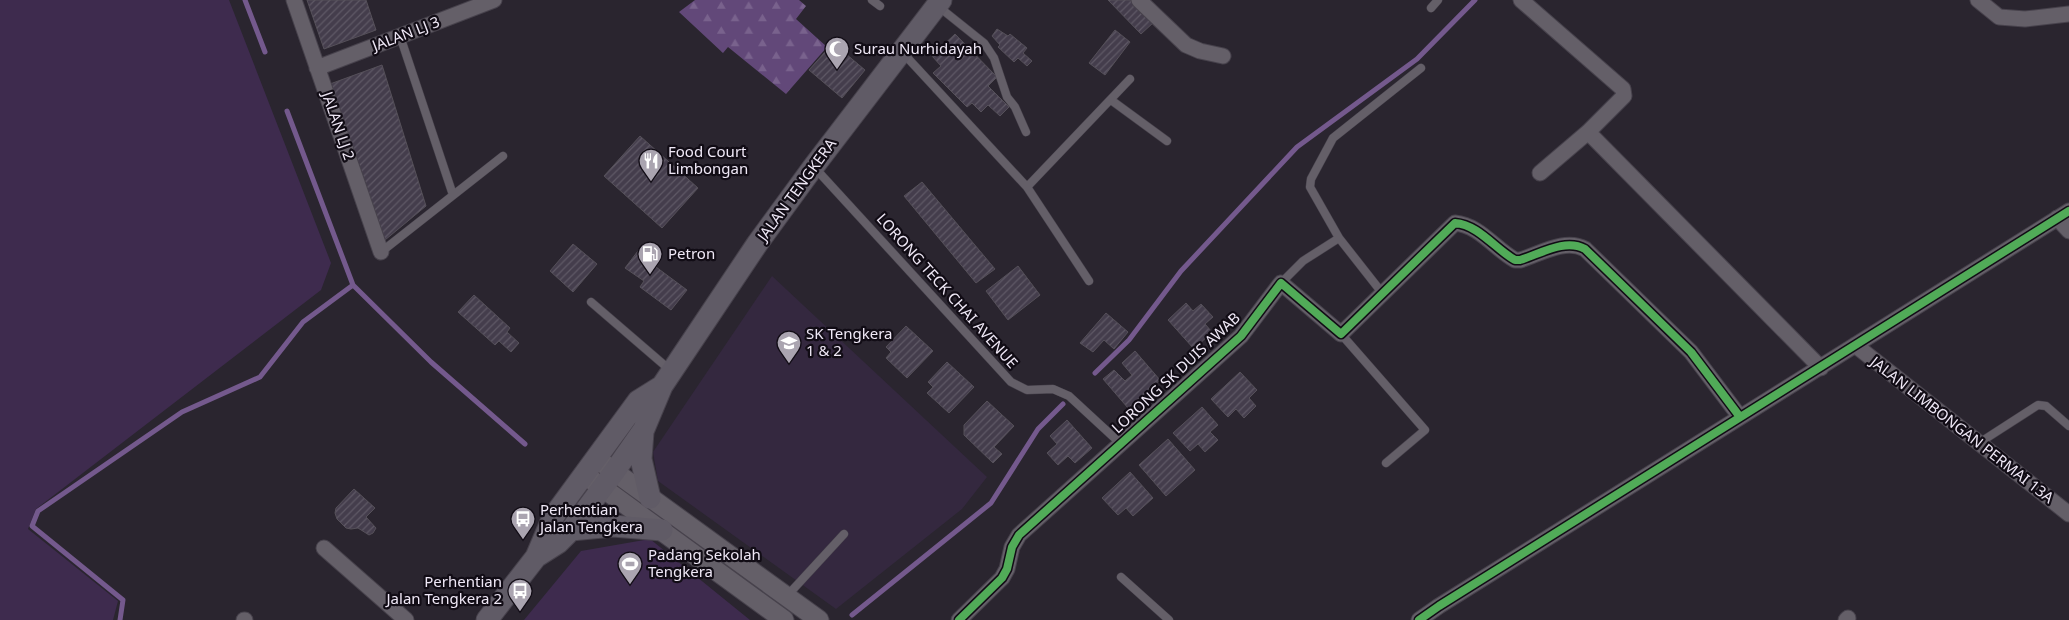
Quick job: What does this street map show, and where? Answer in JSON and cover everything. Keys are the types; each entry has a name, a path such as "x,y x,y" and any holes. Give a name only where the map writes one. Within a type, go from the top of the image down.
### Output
{"main road":[{"name":"JALAN TENGKERA","path":"487,620 536,557 553,517 644,429 666,379 757,244 814,166 939,3"},
{"name":"JALAN TENGKERA","path":"536,557 558,543 571,530 638,401 666,379"},
{"path":"644,429 641,459 650,498"},
{"path":"571,530 613,526 662,530"}],"street":[{"name":"JALAN LJ 2","path":"294,0 381,252"},
{"name":"JALAN LJ 3","path":"318,68 400,36 461,6 494,0"},
{"path":"1139,0 1186,45 1200,51 1223,56"},
{"path":"1520,0 1540,6 1623,89 1624,96 1588,132 1540,173"},
{"path":"1978,0 1999,17 2025,19 2069,14"},
{"path":"1588,132 1821,368"},
{"path":"1420,620 1455,596 1821,368 2063,214 2069,230"},
{"path":"1281,283 1341,334 1455,223 1464,224 1472,228 1515,260 1567,244 1577,245 1584,249 1691,352 1740,417"},
{"name":"LORONG SK DUIS AWAB","path":"960,620 1002,578 1007,569 1012,547 1019,535 1241,336 1281,283"},
{"name":"JALAN LIMBONGAN PERMAI 13A","path":"1855,345 2069,514"},
{"path":"600,473 650,498 819,620"},
{"path":"600,473 662,530 784,620"},
{"path":"324,548 406,620"}],"lane":[{"path":"872,0 880,6"},
{"path":"1431,8 1438,0"},
{"path":"939,3 984,44 994,58 1000,70 1003,87 1026,132"},
{"path":"400,36 453,195"},
{"path":"902,51 1027,187 1089,281"},
{"path":"1383,294 1339,238 1310,187 1310,179 1333,138 1421,68"},
{"path":"1027,187 1130,79"},
{"path":"1111,100 1167,141"},
{"path":"381,252 503,156"},
{"name":"LORONG TECK CHAI AVENUE","path":"814,166 1011,382 1027,390 1053,389 1069,396 1121,444"},
{"path":"1281,283 1303,261 1339,238"},
{"path":"591,302 666,379"},
{"path":"1341,334 1425,430 1386,463"},
{"path":"1979,443 2038,405 2046,406 2069,426"},
{"path":"786,597 844,534"},
{"path":"1121,577 1169,620"}],"shaded area":[{"path":"0,0 229,0 331,263 321,290 36,509 28,529 118,601 113,620 0,620"},
{"name":"SK Tengkera 1 & 2","path":"772,276 987,477 962,509 836,609 658,481 653,452"},
{"name":"Padang Sekolah Tengkera","path":"650,539 750,620 524,620 581,551"}],"green space":[{"path":"695,0 799,0 806,6 796,19 827,47 786,94 728,47 723,53 679,12"}],"building":[{"path":"307,0 366,0 376,30 324,49"},
{"path":"1108,0 1132,0 1154,22 1141,34"},
{"path":"997,29 1008,36 1010,34 1027,48 1023,53 1032,61 1027,66 1018,58 1014,62 998,47 1000,45 992,36"},
{"path":"1115,30 1130,42 1105,75 1089,63"},
{"path":"955,34 997,77 988,86 1009,107 1000,116 988,105 981,112 972,103 967,107 933,73 941,66 932,56"},
{"name":"Surau Nurhidayah","path":"833,43 865,70 842,98 809,70"},
{"path":"382,65 426,206 385,240 330,84"},
{"name":"Food Court Limbongan","path":"640,136 698,188 662,228 604,176"},
{"path":"922,182 995,269 976,283 904,196"},
{"path":"573,244 597,264 573,292 550,271"},
{"name":"Petron","path":"641,247 660,261 656,267 687,290 671,310 640,287 644,281 625,268"},
{"path":"1018,266 1040,295 1008,320 986,291"},
{"path":"474,295 510,328 507,332 519,343 511,352 499,341 495,345 458,312"},
{"path":"1186,303 1193,311 1201,304 1213,317 1205,324 1212,332 1194,349 1168,320"},
{"path":"1106,313 1128,332 1114,349 1104,340 1093,352 1080,343"},
{"path":"906,326 933,351 907,378 886,358 891,352 886,347"},
{"path":"1135,351 1160,380 1128,408 1103,379 1114,370 1125,381 1132,375 1122,363"},
{"path":"947,362 974,387 949,413 927,393 933,387 928,382"},
{"path":"1240,372 1257,390 1249,398 1256,406 1244,418 1236,409 1228,417 1211,399"},
{"path":"987,401 1014,426 994,447 1002,454 993,463 964,435 964,425"},
{"path":"1202,407 1218,425 1210,432 1218,440 1205,452 1198,444 1190,451 1173,433"},
{"path":"1067,420 1092,448 1075,463 1068,456 1058,465 1047,453 1057,444 1050,436"},
{"path":"1168,439 1195,470 1166,496 1139,465"},
{"path":"1130,472 1153,498 1133,516 1126,508 1118,515 1102,498"},
{"path":"354,489 375,508 366,517 376,528 369,535 358,528 346,528 337,519 335,513 336,508"}],"waterway":[{"path":"245,0 265,52"},
{"path":"1095,373 1129,340 1181,271 1297,147 1417,59 1475,0"},
{"path":"287,111 353,285 431,362 525,444"},
{"path":"120,620 123,600 32,526 38,511 182,412 260,377 303,322 353,285"},
{"path":"852,615 991,503 1038,429 1063,404"}],"cycle path":[{"path":"1419,620 2069,211"},
{"path":"959,620 1002,578 1007,569 1012,547 1019,535 1241,336 1281,283 1341,334 1455,223 1472,228 1515,260 1561,246 1569,245 1585,249 1691,352 1740,417"}],"place":[{"name":"Surau Nurhidayah","path":"837,70"},
{"name":"Food Court Limbongan","path":"651,182"},
{"name":"Petron","path":"650,275"},
{"name":"SK Tengkera 1 & 2","path":"789,364"},
{"name":"Perhentian Jalan Tengkera","path":"523,540"},
{"name":"Padang Sekolah Tengkera","path":"630,585"},
{"name":"Perhentian Jalan Tengkera 2","path":"520,612"}]}
